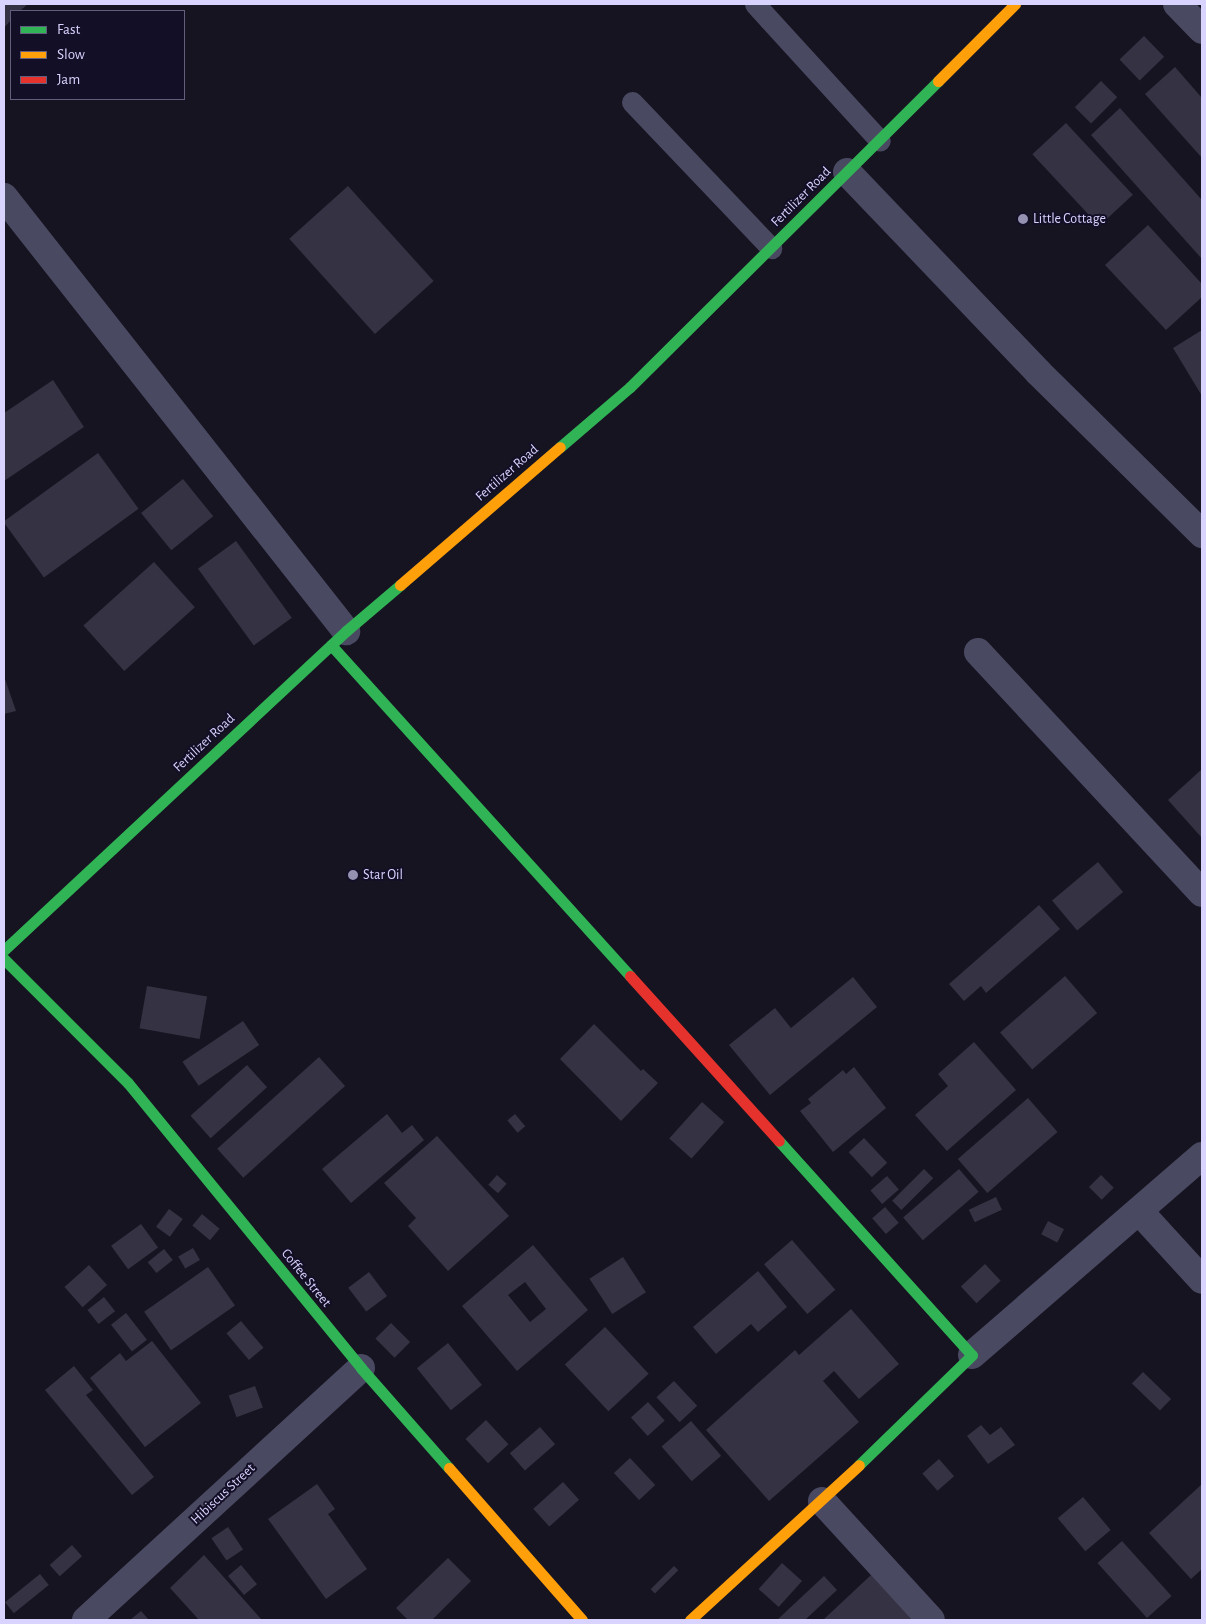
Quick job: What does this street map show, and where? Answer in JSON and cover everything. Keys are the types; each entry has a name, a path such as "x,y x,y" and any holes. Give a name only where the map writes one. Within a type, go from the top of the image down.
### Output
{"street":[{"name":"Fertilizer Road","path":"4,950 339,638 630,387 880,141 1015,4"},
{"path":"1177,4 1202,30"},
{"path":"847,172 1038,372 1202,534"},
{"path":"4,197 339,638 972,1355"},
{"path":"978,652 1202,893"},
{"name":"Coffee Street","path":"4,959 128,1084 361,1368 582,1620"},
{"path":"690,1620 822,1501 972,1355 1202,1156"},
{"path":"1139,1211 1202,1280"},
{"name":"Hibiscus Street","path":"86,1620 361,1368"},
{"path":"822,1501 931,1620"}],"lane":[{"path":"755,4 880,141"},
{"path":"632,102 771,248"}],"building":[{"path":"4,4 28,4 21,10 10,10 10,21 4,28"},
{"path":"1144,36 1164,57 1140,80 1120,60"},
{"path":"1175,67 1202,98 1202,158 1145,94"},
{"path":"1101,81 1117,97 1091,123 1075,107"},
{"path":"1120,108 1202,200 1202,259 1091,135"},
{"path":"1066,123 1133,195 1099,226 1032,154"},
{"path":"348,186 434,281 375,334 289,239"},
{"path":"1148,225 1202,284 1202,297 1166,330 1105,265"},
{"path":"1202,330 1202,396 1173,348"},
{"path":"53,380 84,427 4,481 4,413"},
{"path":"98,453 139,509 44,578 4,521"},
{"path":"183,479 213,516 171,550 141,513"},
{"path":"236,541 292,618 254,645 198,569"},
{"path":"154,562 195,607 124,671 83,626"},
{"path":"4,676 16,711 4,714"},
{"path":"1202,769 1202,838 1168,800"},
{"path":"1098,862 1123,892 1077,930 1052,901"},
{"path":"1039,905 1060,929 986,993 981,986 964,1001 949,984"},
{"path":"1065,976 1097,1013 1032,1069 1000,1032"},
{"path":"853,977 877,1007 770,1095 729,1045 775,1008 791,1028"},
{"path":"147,986 207,997 200,1039 140,1028"},
{"path":"243,1021 259,1045 199,1086 182,1062"},
{"path":"594,1024 641,1071 643,1069 658,1083 621,1121 560,1059"},
{"path":"974,1042 1016,1090 947,1151 915,1115 948,1086 938,1074"},
{"path":"319,1057 345,1086 243,1178 217,1149"},
{"path":"247,1065 267,1087 211,1138 191,1116"},
{"path":"854,1067 886,1108 833,1152 800,1111 811,1103 808,1099 843,1070 846,1074"},
{"path":"1028,1098 1058,1132 987,1193 958,1159"},
{"path":"702,1102 724,1122 692,1158 669,1138"},
{"path":"387,1114 402,1133 412,1125 424,1140 351,1203 322,1169"},
{"path":"515,1114 525,1126 518,1133 507,1120"},
{"path":"437,1136 509,1216 448,1271 408,1226 416,1218 384,1183"},
{"path":"864,1138 887,1163 872,1177 849,1152"},
{"path":"924,1169 933,1178 901,1210 892,1201"},
{"path":"959,1169 979,1192 923,1240 903,1218"},
{"path":"497,1175 507,1184 498,1193 488,1185"},
{"path":"1101,1175 1114,1188 1102,1200 1089,1187"},
{"path":"887,1176 899,1190 882,1204 870,1190"},
{"path":"996,1197 1002,1210 975,1222 969,1210"},
{"path":"885,1207 899,1223 886,1234 872,1218"},
{"path":"169,1209 183,1219 170,1237 156,1227"},
{"path":"202,1214 220,1229 210,1240 192,1225"},
{"path":"1048,1221 1064,1229 1057,1243 1041,1234"},
{"path":"141,1224 158,1247 128,1269 111,1246"},
{"path":"792,1240 835,1290 807,1314 764,1264"},
{"path":"533,1245 588,1310 517,1371 462,1306","holes":["525,1282 546,1309 530,1322 508,1295"]},
{"path":"193,1248 200,1260 185,1269 178,1256"},
{"path":"164,1249 173,1260 156,1273 148,1262"},
{"path":"623,1257 646,1292 612,1314 589,1279"},
{"path":"985,1264 1001,1281 977,1303 961,1287"},
{"path":"89,1265 107,1285 83,1307 64,1287"},
{"path":"208,1267 235,1306 171,1350 144,1312"},
{"path":"758,1271 787,1307 758,1332 751,1324 716,1354 693,1327"},
{"path":"369,1272 387,1296 366,1312 348,1288"},
{"path":"104,1297 115,1311 99,1324 87,1310"},
{"path":"851,1309 899,1364 859,1399 834,1371 823,1381 859,1422 769,1501 706,1430 795,1350 799,1355"},
{"path":"126,1313 147,1340 132,1351 111,1325"},
{"path":"241,1321 263,1348 249,1360 226,1333"},
{"path":"391,1323 410,1342 395,1358 375,1339"},
{"path":"605,1327 649,1374 608,1411 565,1365"},
{"path":"152,1341 201,1403 145,1447 90,1378 120,1353 126,1361"},
{"path":"448,1343 482,1385 451,1410 417,1368"},
{"path":"74,1366 93,1390 86,1395 154,1477 132,1495 45,1390"},
{"path":"1143,1372 1171,1399 1160,1411 1132,1384"},
{"path":"674,1381 697,1406 680,1422 656,1397"},
{"path":"255,1386 263,1408 237,1417 229,1396"},
{"path":"648,1402 665,1421 648,1436 631,1417"},
{"path":"486,1420 509,1444 488,1463 466,1439"},
{"path":"691,1421 721,1456 692,1481 662,1447"},
{"path":"981,1425 990,1435 1001,1427 1015,1445 988,1464 967,1436"},
{"path":"540,1427 555,1444 525,1471 510,1453"},
{"path":"630,1458 655,1485 639,1500 614,1473"},
{"path":"939,1459 954,1476 937,1491 922,1473"},
{"path":"563,1482 579,1500 549,1527 533,1509"},
{"path":"317,1484 335,1509 328,1514 367,1569 326,1599 268,1519"},
{"path":"1202,1484 1202,1569 1191,1579 1149,1533"},
{"path":"1083,1497 1111,1530 1085,1551 1058,1518"},
{"path":"228,1527 243,1549 227,1561 211,1538"},
{"path":"1122,1541 1172,1596 1147,1618 1097,1563"},
{"path":"72,1545 82,1556 60,1576 50,1565"},
{"path":"204,1555 262,1620 199,1620 170,1588"},
{"path":"448,1558 471,1581 432,1620 408,1620 396,1608"},
{"path":"782,1563 802,1581 779,1607 759,1589"},
{"path":"241,1565 257,1584 244,1595 228,1576"},
{"path":"674,1566 678,1570 655,1594 651,1589"},
{"path":"40,1574 49,1585 14,1613 5,1602"},
{"path":"871,1575 912,1619 823,1620"},
{"path":"824,1576 837,1590 805,1620 777,1620"},
{"path":"141,1611 149,1620 130,1620"}],"traffic: fast":[{"path":"560,447 630,387 938,81"},
{"path":"4,950 346,631 400,585"},
{"path":"331,645 630,976"},
{"path":"4,959 128,1083 361,1368 449,1468"},
{"path":"779,1141 972,1355 859,1465"}],"traffic: slow":[{"path":"938,81 1015,4"},
{"path":"400,585 560,447"},
{"path":"690,1620 859,1465"},
{"path":"449,1468 582,1620"}],"traffic: jam":[{"path":"630,976 779,1141"}],"place":[{"name":"Little Cottage","path":"1023,219"},
{"name":"Star Oil","path":"353,875"}]}
